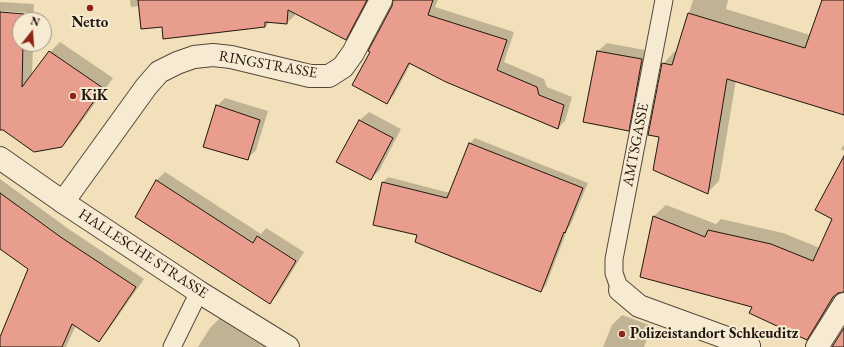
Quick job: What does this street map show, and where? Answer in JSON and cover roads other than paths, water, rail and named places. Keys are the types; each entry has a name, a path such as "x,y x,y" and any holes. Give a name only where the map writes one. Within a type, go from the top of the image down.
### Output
{"street":[{"name":"RINGSTRASSE","path":"63,202 146,87 159,72 194,57 213,55 231,56 310,76 330,76 343,67 353,53 381,0"},
{"name":"HALLESCHE STRASSE","path":"0,158 63,202 199,292 288,347"},
{"path":"620,290 639,306 750,347"},
{"path":"816,347 844,304"}],"lane":[{"name":"AMTSGASSE","path":"620,290 614,273 614,259 664,0"},
{"path":"172,347 199,292"}],"place":[{"name":"Netto","path":"90,8"},
{"name":"KiK","path":"73,96"},
{"name":"Polizeistandort Schkeuditz","path":"622,334"}]}
